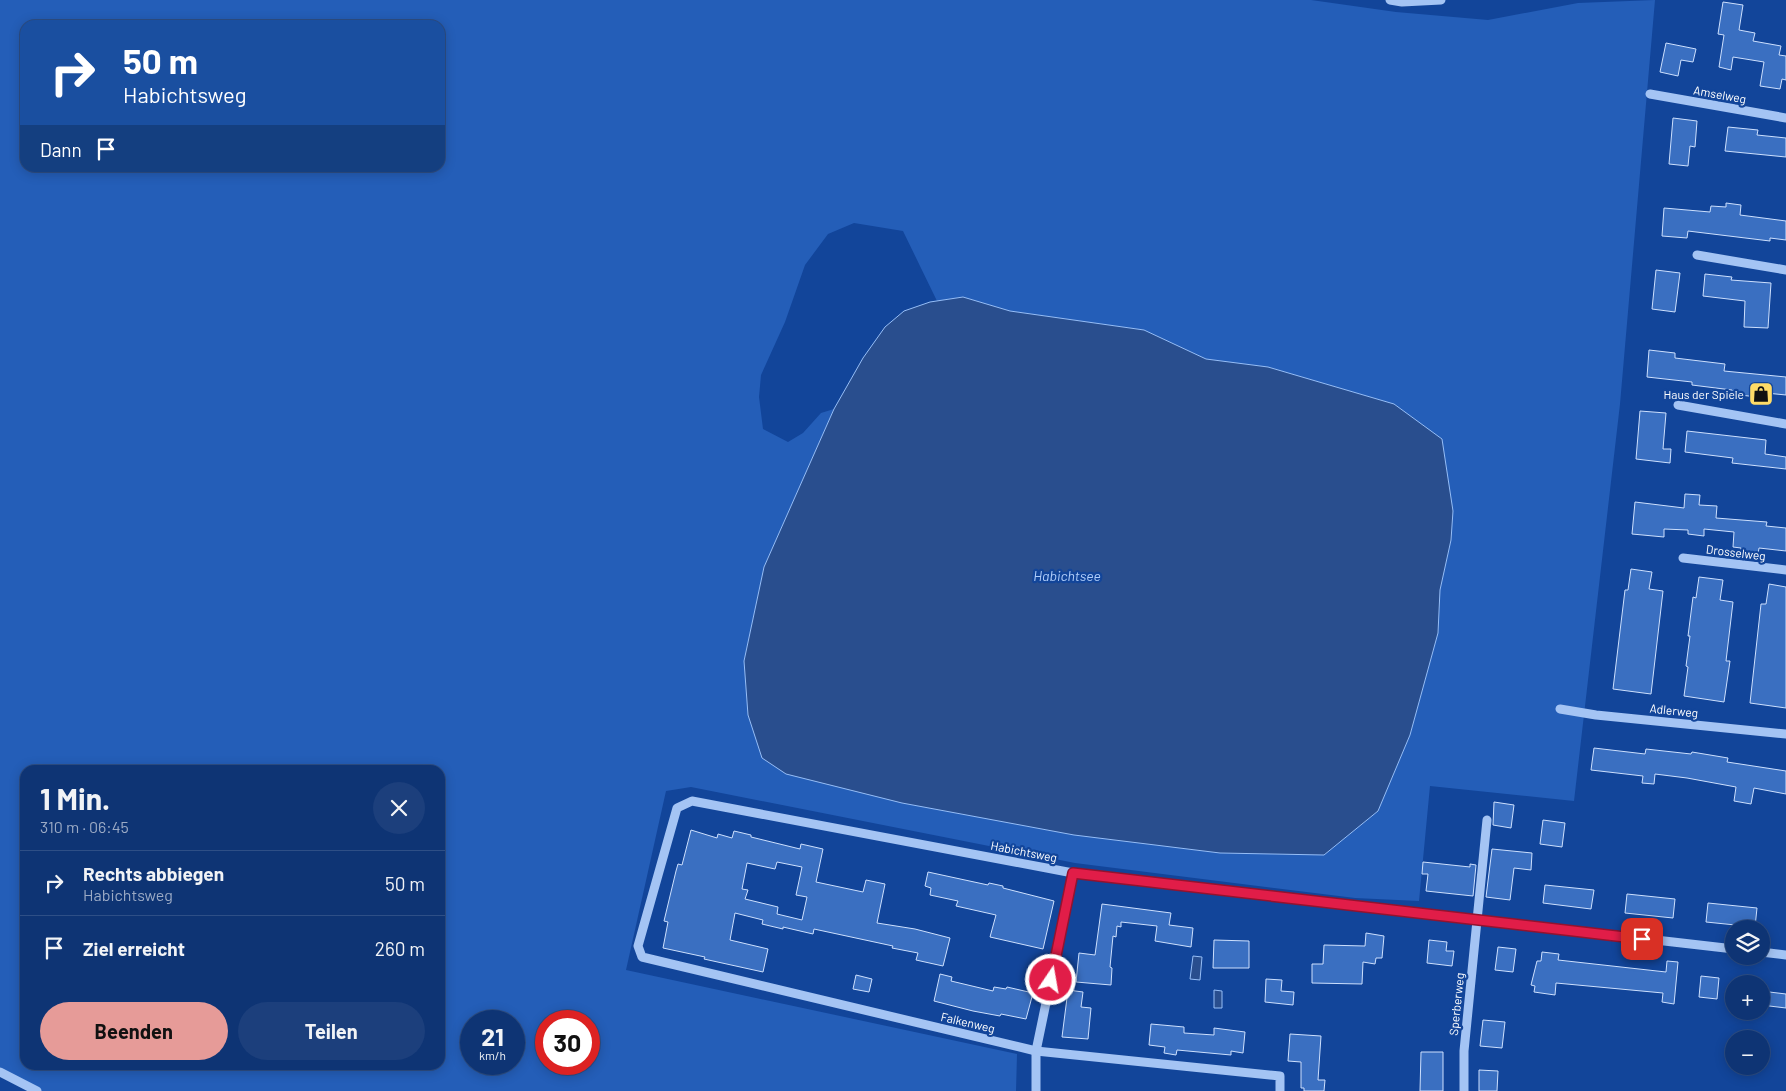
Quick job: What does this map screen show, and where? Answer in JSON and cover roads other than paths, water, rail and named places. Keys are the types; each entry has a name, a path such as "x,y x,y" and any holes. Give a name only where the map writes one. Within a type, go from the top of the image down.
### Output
{"street":[{"path":"1390,0 1441,0"},
{"name":"Amselweg","path":"1650,94 1786,118"},
{"path":"1697,255 1786,270"},
{"path":"1678,405 1786,424"},
{"name":"Drosselweg","path":"1683,558 1786,570"},
{"name":"Adlerweg","path":"1560,709 1596,715 1786,734"},
{"name":"Habichtsweg","path":"642,957 638,946 677,808 692,801 1073,873 1725,948"},
{"name":"Sperberweg","path":"1464,1091 1464,1051 1487,820"},
{"path":"1036,1091 1036,1051 1073,873"},
{"path":"1770,953 1786,955"},
{"name":"Falkenweg","path":"642,957 1036,1051 1280,1076 1280,1091"},
{"path":"0,1072 37,1091"}],"water":[{"name":"Habichtsee","path":"963,297 1010,311 1144,330 1206,359 1268,367 1394,404 1442,439 1453,511 1451,540 1440,590 1438,633 1410,735 1378,811 1324,855 1220,853 1074,835 902,803 786,774 762,758 748,715 744,661 764,567 834,409 863,358 885,327 904,311 930,302"},
{"path":"1193,956 1202,957 1200,980 1190,979"},
{"path":"1214,990 1222,991 1222,1008 1214,1008"}],"place":[{"name":"Haus der Spiele","path":"1761,394"}]}
